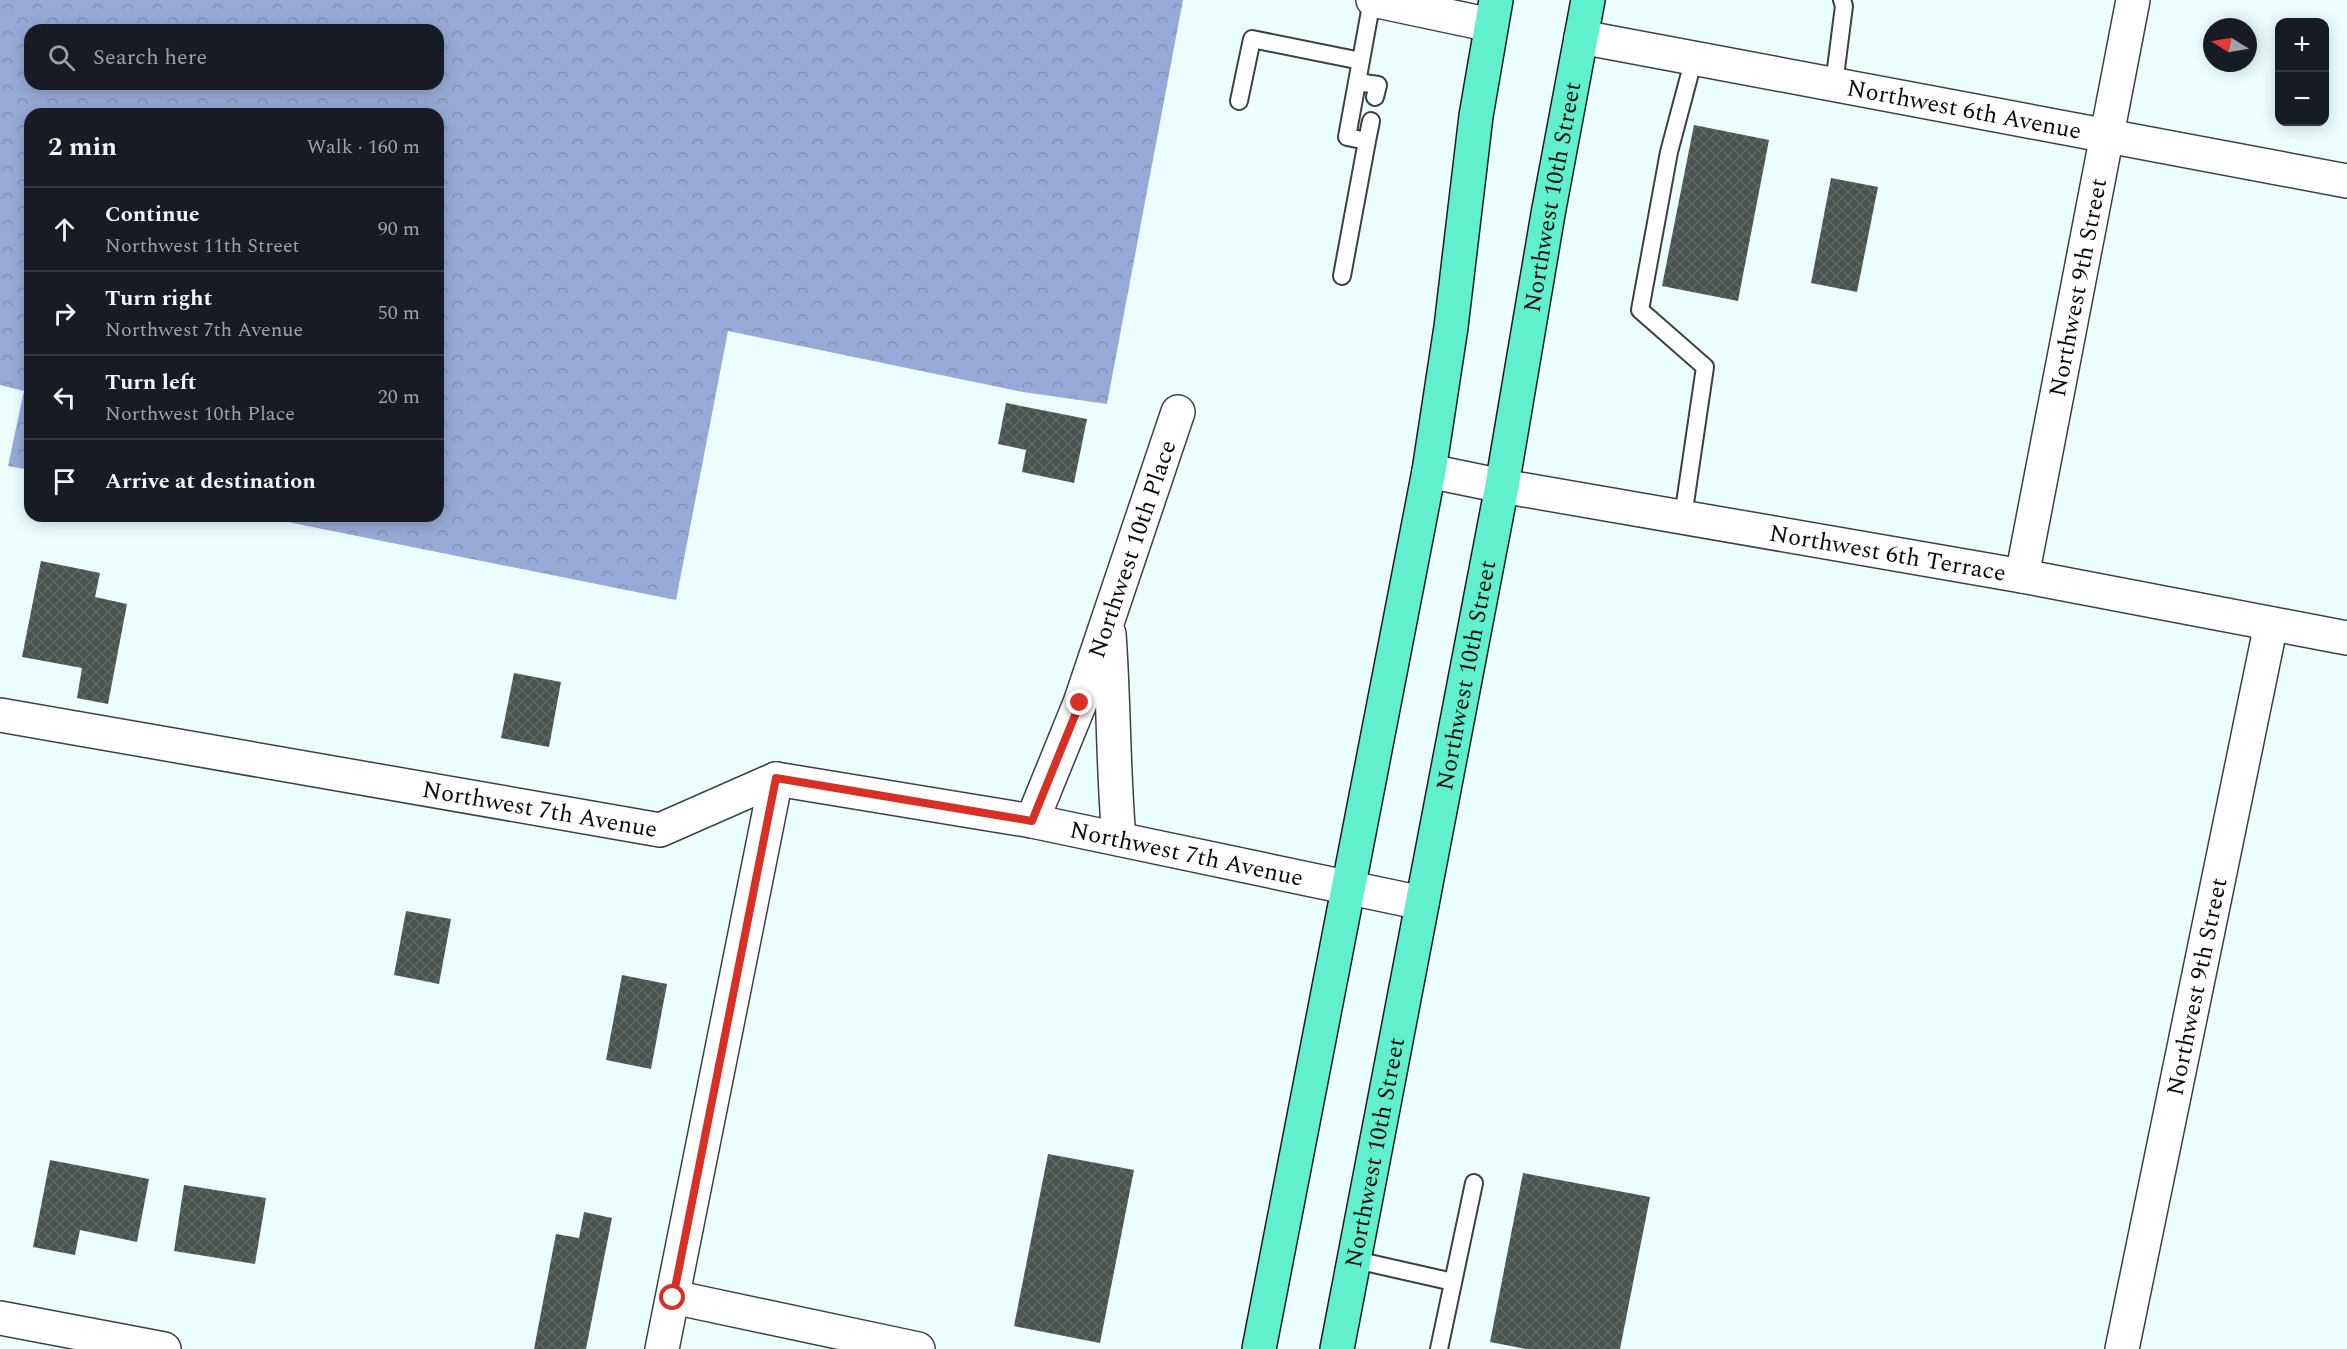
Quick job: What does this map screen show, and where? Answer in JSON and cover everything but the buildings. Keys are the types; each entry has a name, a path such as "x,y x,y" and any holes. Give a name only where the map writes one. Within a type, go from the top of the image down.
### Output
{"highway":[{"name":"Northwest 10th Street","path":"1337,1349 1356,1260 1502,486 1548,214 1588,0"},
{"path":"1259,1349 1429,471 1451,327 1476,116 1494,13"}],"street":[{"path":"1373,0 1494,13"},
{"name":"Northwest 9th Street","path":"2022,576 2133,0"},
{"name":"Northwest 6th Avenue","path":"1581,37 2347,181"},
{"name":"Northwest 10th Place","path":"1032,821 1080,703 1178,412"},
{"name":"Northwest 6th Terrace","path":"1429,471 1502,486 2022,576 2347,638"},
{"path":"1108,620 1112,679 1114,788 1119,839"},
{"name":"Northwest 9th Street","path":"2122,1349 2271,624"},
{"name":"Northwest 7th Avenue","path":"0,715 660,830 776,778 1032,821 1422,903"},
{"path":"662,1349 776,778"},
{"path":"673,1298 918,1349"},
{"path":"0,1318 164,1349"}],"lane":[{"path":"1367,141 1347,137 1373,0"},
{"path":"1834,84 1844,6 1842,0"},
{"path":"1239,101 1252,39 1361,61"},
{"path":"1683,517 1705,367 1640,310 1669,152 1694,58"},
{"path":"1357,82 1378,86 1375,97"},
{"path":"1342,276 1371,121"},
{"path":"1439,1349 1474,1183"},
{"path":"1356,1260 1453,1282"}],"green space":[{"path":"0,0 1183,0 1107,404 1023,392 728,331 676,600 288,522 444,522 444,108 24,108 24,391 0,385"},
{"path":"24,391 24,469 8,466"}],"route":[{"path":"673,1298 776,778 1032,821 1080,703"}]}
